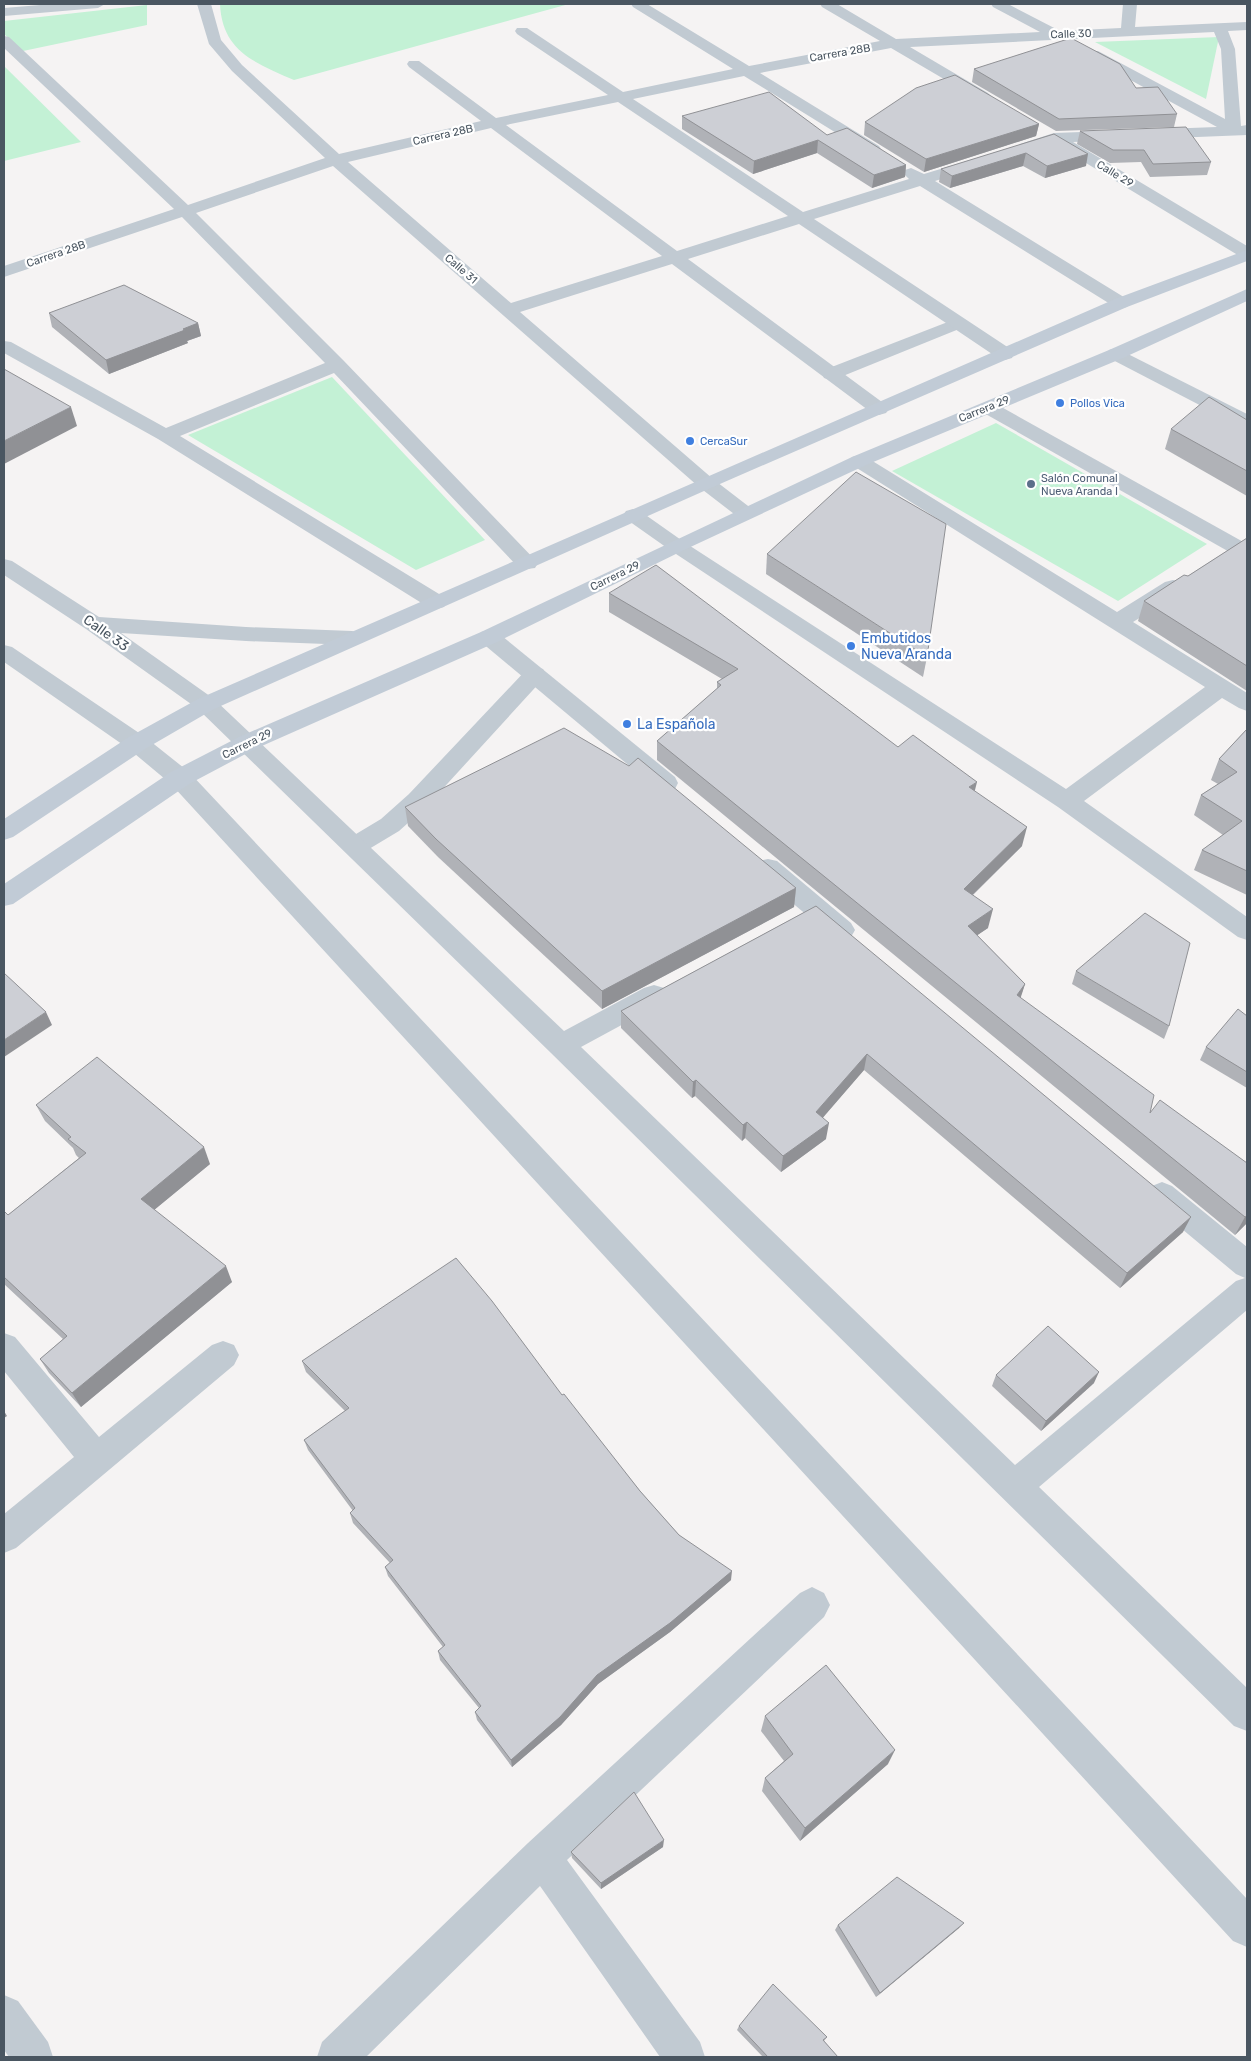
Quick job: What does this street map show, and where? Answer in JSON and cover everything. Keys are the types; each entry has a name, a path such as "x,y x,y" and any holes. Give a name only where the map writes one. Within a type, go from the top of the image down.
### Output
{"street":[{"path":"4,12 98,4"},
{"name":"Calle 31","path":"204,4 214,41 231,62 336,160 706,483 745,513"},
{"path":"638,4 1121,304"},
{"path":"828,4 995,103"},
{"path":"998,4 1241,130"},
{"path":"1128,32 1130,4"},
{"name":"Calle 30","path":"894,44 1057,34 1247,26"},
{"path":"1220,28 1228,49 1241,130"},
{"path":"522,31 1005,354"},
{"path":"4,40 185,211 337,364 526,563"},
{"name":"Carrera 28B","path":"4,272 336,160 619,96 746,70 894,44"},
{"path":"414,64 879,409"},
{"name":"Calle 29","path":"1037,128 1247,254"},
{"path":"1007,153 1054,138 1241,130"},
{"path":"507,310 988,159"},
{"path":"4,831 137,743 206,704 706,483 1121,304 1247,254"},
{"name":"Carrera 29","path":"4,897 180,778 247,743 490,637 745,513 859,461 1116,354 1247,294"},
{"path":"831,374 958,323"},
{"path":"4,346 165,435 436,602"},
{"path":"1116,354 1247,422"},
{"path":"165,435 337,364"},
{"path":"989,408 1234,552"},
{"path":"859,461 1247,703"},
{"path":"633,515 677,546 1067,801 1247,930"},
{"name":"Calle 33","path":"4,566 94,624 206,704 355,846 1247,1713"},
{"path":"1117,622 1188,577"},
{"path":"94,624 246,634 352,638"},
{"path":"490,637 687,800"},
{"path":"4,652 137,743 180,778 1247,1927"},
{"path":"355,846 390,825 418,800 535,674"},
{"path":"1067,801 1221,687"},
{"path":"748,851 861,946"},
{"path":"790,922 816,908"},
{"path":"560,1045 675,984"},
{"path":"1141,1177 1247,1265"},
{"path":"1014,1487 1247,1290"},
{"path":"4,1347 97,1459"},
{"path":"4,1536 223,1355"},
{"path":"337,2057 542,1857 812,1605"},
{"path":"542,1857 685,2057"},
{"path":"4,2015 33,2057"}],"green space":[{"path":"220,4 569,4 294,80 254,61 234,44 222,20"},
{"path":"147,5 147,25 23,51 4,34 4,21"},
{"path":"1219,37 1206,99 1095,42"},
{"path":"4,66 81,142 4,161"},
{"path":"332,377 485,540 416,570 188,435"},
{"path":"996,423 1207,544 1118,601 892,471"}],"building":[{"path":"1071,38 1120,64 1136,88 1158,87 1177,114 1059,119 974,69"},
{"path":"955,75 1039,124 926,159 865,122 916,88"},
{"path":"769,92 827,135 847,128 906,165 874,175 818,140 754,161 682,116"},
{"path":"1186,127 1211,162 1153,164 1144,150 1113,150 1080,131"},
{"path":"1054,134 1088,154 1047,166 1026,153 952,176 941,169"},
{"path":"124,285 198,323 183,329 185,330 106,360 49,313"},
{"path":"4,369 71,407 4,441"},
{"path":"1209,397 1247,420 1247,471 1171,429"},
{"path":"856,472 946,524 927,657 767,554"},
{"path":"1247,538 1247,666 1144,601 1184,575 1188,576"},
{"path":"656,565 898,747 913,735 977,782 969,787 1027,827 964,889 993,909 968,926 1025,984 1017,995 1154,1095 1150,1113 1160,1100 1247,1163 1247,1216 1245,1217 657,741 721,685 717,682 738,669 609,593"},
{"path":"564,728 629,766 638,758 796,888 602,991 436,839 405,807"},
{"path":"1247,729 1247,871 1202,850 1242,821 1201,795 1237,772 1219,759"},
{"path":"816,906 1191,1217 1127,1273 867,1054 816,1112 829,1123 783,1156 747,1122 743,1125 696,1080 693,1082 621,1011"},
{"path":"1145,913 1190,943 1169,1026 1076,971"},
{"path":"4,973 46,1012 4,1040"},
{"path":"1238,1009 1247,1016 1247,1072 1206,1047"},
{"path":"97,1057 204,1147 141,1199 226,1266 72,1393 40,1359 67,1336 4,1277 4,1211 8,1215 86,1153 68,1139 71,1137 36,1105"},
{"path":"456,1258 492,1301 562,1395 564,1394 640,1491 679,1535 732,1571 670,1623 597,1675 560,1717 511,1760 475,1712 481,1706 438,1651 445,1645 385,1567 393,1560 350,1513 355,1508 304,1440 349,1408 302,1361"},
{"path":"1048,1326 1099,1372 1046,1421 996,1375"},
{"path":"826,1665 895,1750 805,1828 765,1778 793,1754 765,1716"},
{"path":"634,1792 664,1840 601,1883 571,1852"},
{"path":"897,1877 964,1923 880,1993 838,1925"},
{"path":"773,1984 827,2037 823,2040 838,2057 768,2057 739,2026"}],"place":[{"name":"Pollos Vica","path":"1060,403"},
{"name":"CercaSur","path":"690,441"},
{"name":"Salón Comunal Nueva Aranda I","path":"1031,484"},
{"name":"Embutidos Nueva Aranda","path":"851,646"},
{"name":"La Española","path":"627,724"}]}
